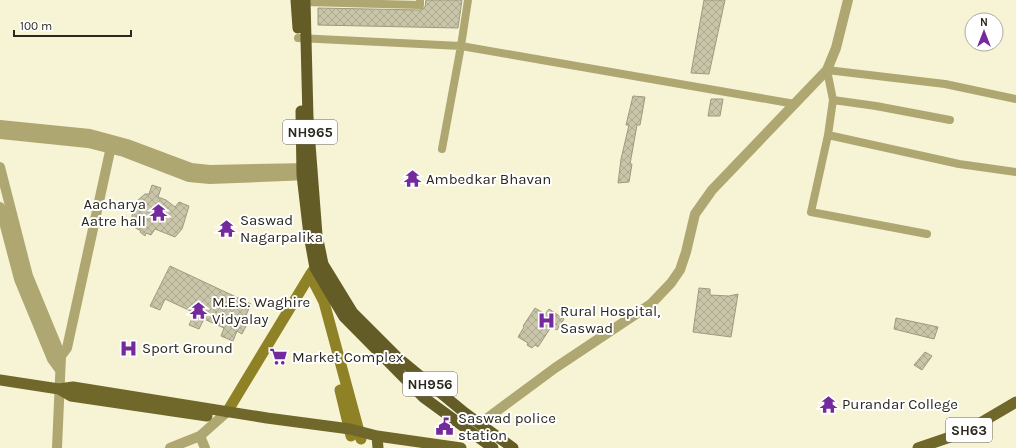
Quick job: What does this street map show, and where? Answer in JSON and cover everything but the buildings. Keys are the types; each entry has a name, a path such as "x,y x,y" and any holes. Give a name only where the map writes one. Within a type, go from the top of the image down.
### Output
{"highway":[{"path":"302,1 301,85 307,171 317,235 316,269"},
{"name":"NH956","path":"316,269 353,313 398,357 480,424 513,448"},
{"name":"NH956","path":"316,269 344,317 423,397 493,448"}],"main road":[{"path":"316,269 318,294 324,302 327,327 355,434"},
{"path":"224,415 316,269"},
{"path":"0,380 59,389 73,387 224,415 355,434 377,442 412,448"},
{"name":"SH63","path":"918,448 965,432 1016,402"},
{"path":"377,442 461,448"}],"street":[{"path":"302,1 420,5 420,0"},
{"path":"442,149 468,0"},
{"path":"470,431 555,368 651,304 671,283 680,270 695,214 712,190 827,70 836,48 848,0"},
{"path":"302,38 461,46 795,104"},
{"path":"827,70 945,84 1016,99"},
{"path":"827,70 833,100 828,135 811,212 927,234"},
{"path":"833,100 876,106 950,120"},
{"path":"0,125 90,134 124,152 210,179 307,171"},
{"path":"0,134 111,144"},
{"path":"828,135 959,164 1016,172"},
{"path":"61,356 67,348 111,144"},
{"path":"0,167 28,276 61,356 57,448"},
{"path":"0,207 19,279 52,359 60,370"},
{"path":"170,448 200,436 224,415"},
{"path":"200,436 205,448"}],"place":[{"name":"Ambedkar Bhavan","path":"413,179"},
{"name":"Aacharya Aatre hall","path":"159,213"},
{"name":"Saswad Nagarpalika","path":"227,229"},
{"name":"M.E.S. Waghire Vidyalay","path":"199,311"},
{"name":"Rural Hospital, Saswad","path":"547,320"},
{"name":"Sport Ground","path":"129,348"},
{"name":"Market Complex","path":"279,357"},
{"name":"Purandar College","path":"829,404"},
{"name":"Saswad police station","path":"445,427"}]}
